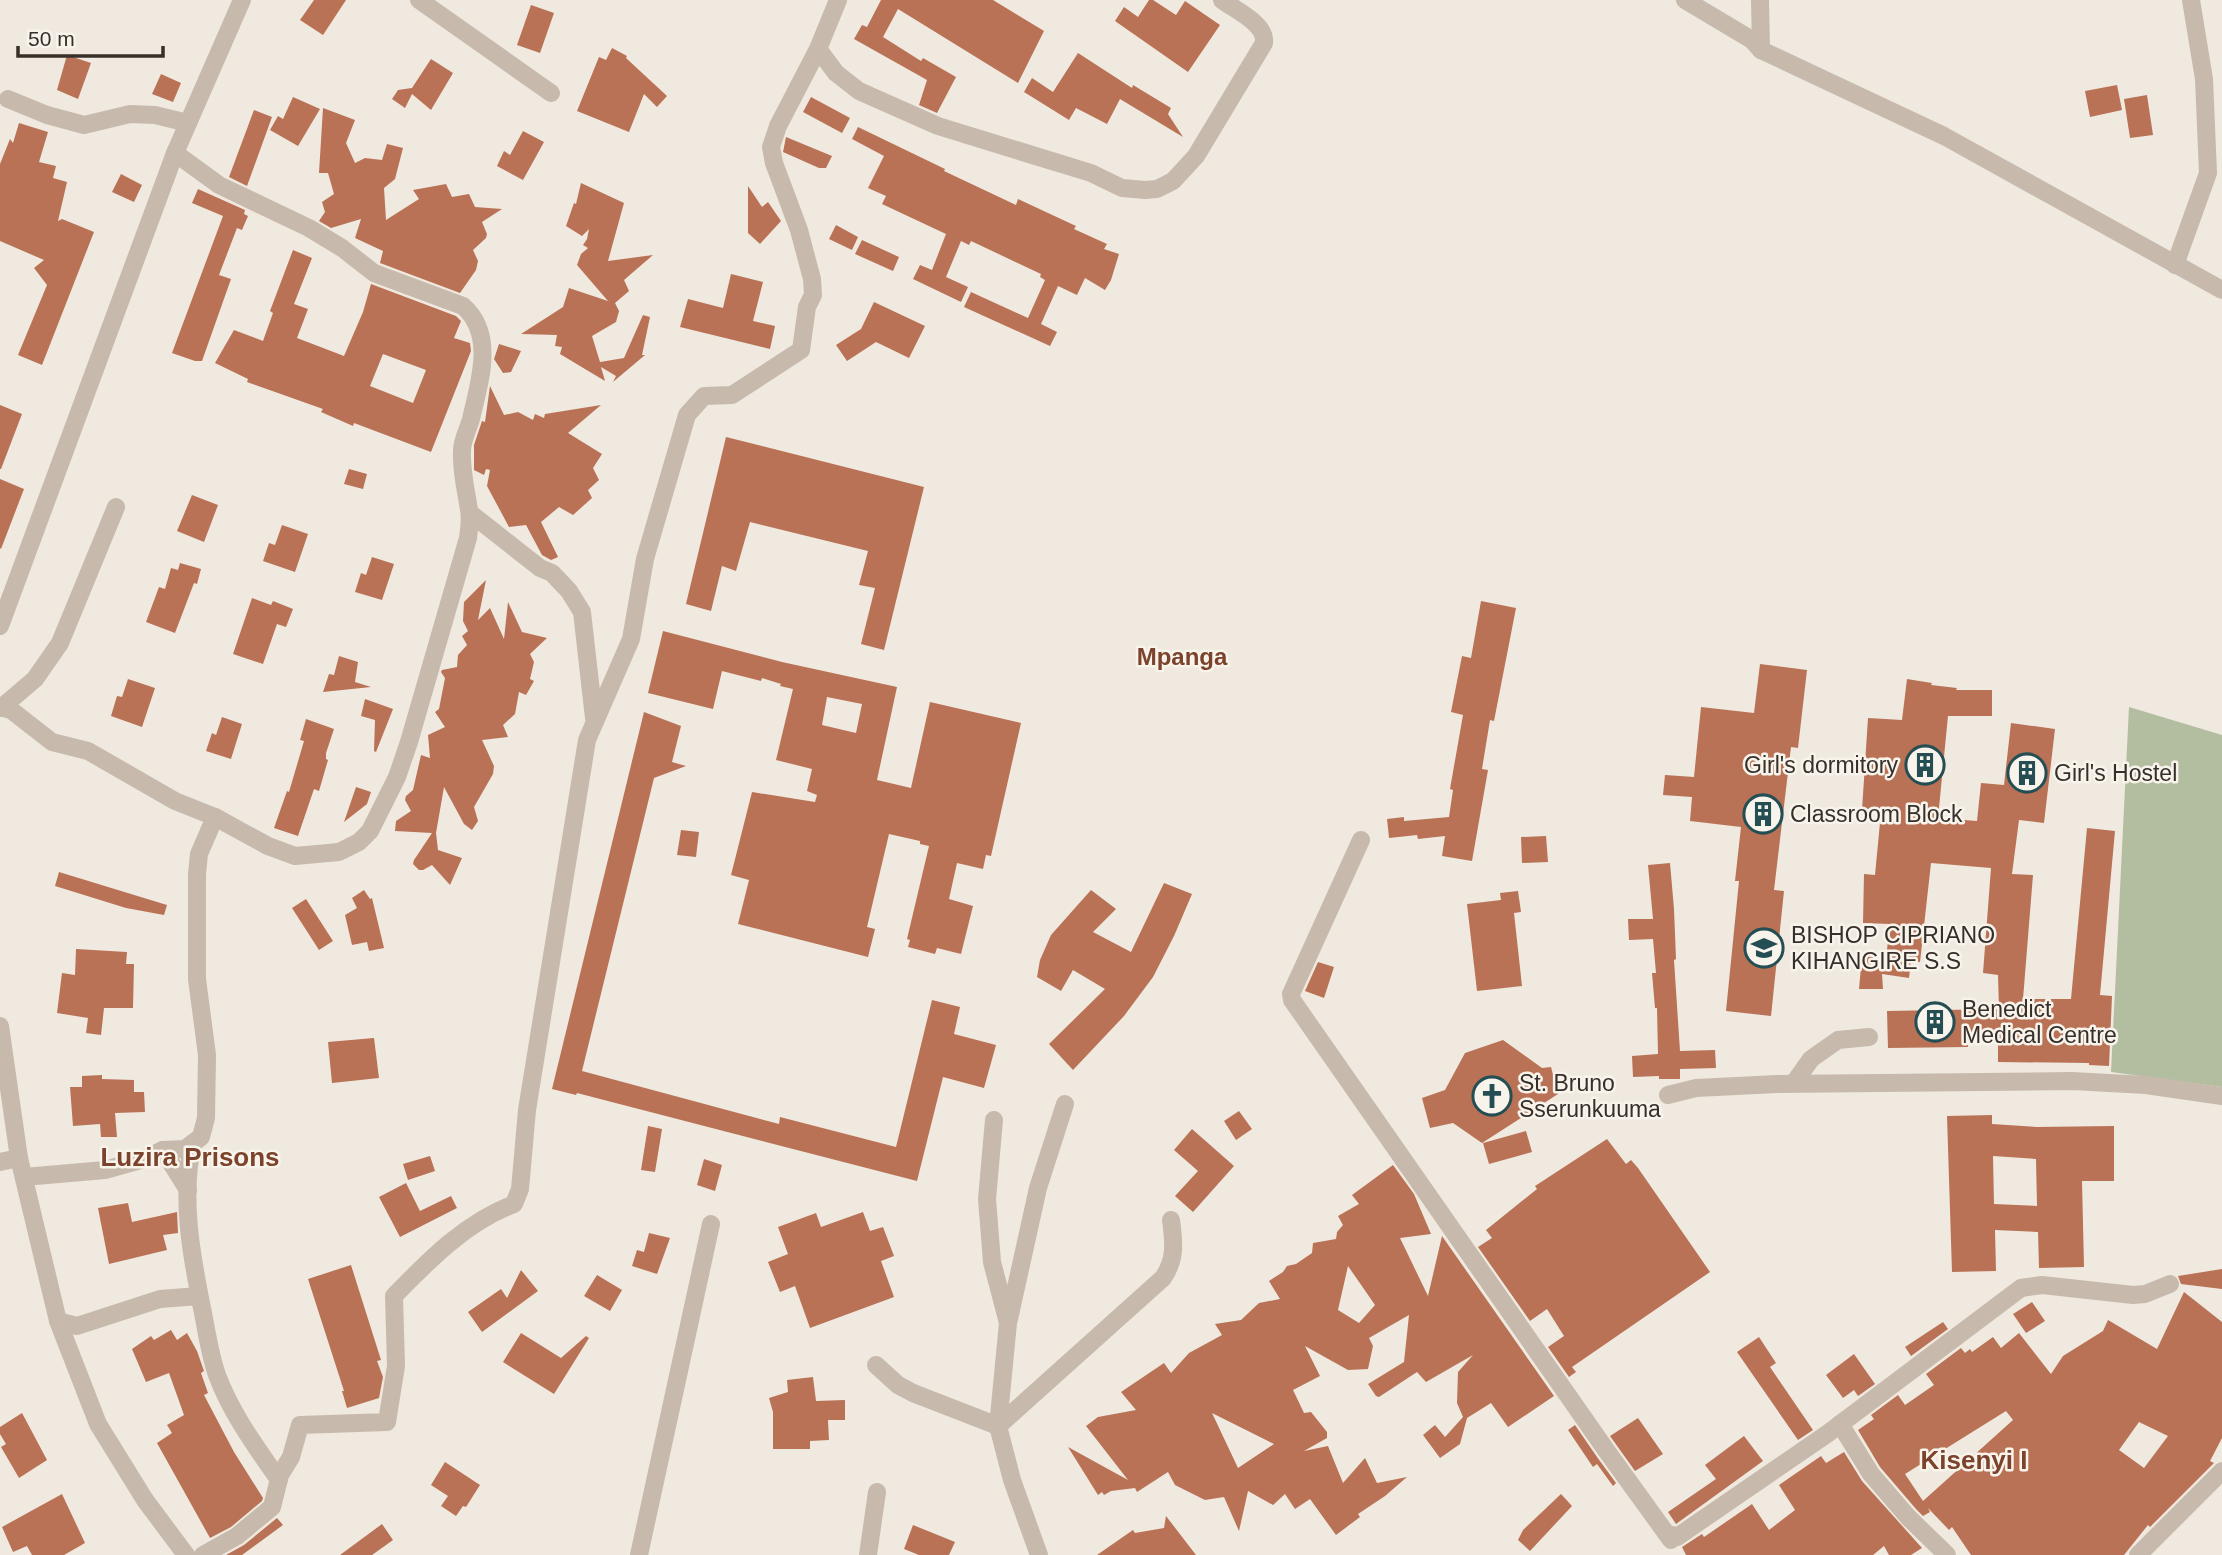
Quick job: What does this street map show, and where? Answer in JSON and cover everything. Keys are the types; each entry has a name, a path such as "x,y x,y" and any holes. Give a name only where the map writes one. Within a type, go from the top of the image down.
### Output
{"street":[{"path":"0,625 175,153 242,0"},
{"path":"419,0 551,93"},
{"path":"203,1555 237,1536 272,1507 279,1480 291,1457 300,1425 387,1422 396,1366 394,1296 430,1259 461,1234 486,1217 514,1204 520,1189 527,1110 587,740 631,639 645,559 687,415 704,396 732,395 801,350 807,307 813,295 812,279 799,230 774,163 771,147 778,126 818,49 838,0"},
{"path":"818,49 836,74 859,91 938,125 1091,173 1122,188 1157,189 1173,181 1196,156 1264,43 1265,37 1261,28 1222,0"},
{"path":"1685,0 1752,40 1761,50 1944,136 2222,290"},
{"path":"1760,0 1761,50"},
{"path":"2175,265 2208,173 2204,79 2191,0"},
{"path":"8,99 47,115 84,125 130,114 155,115 188,123"},
{"path":"0,708 11,710 51,742 88,751 175,801 215,817 268,846 295,856 339,852 359,842 370,831 397,777 409,742 468,538 470,513 464,490 462,447 470,421 484,343 469,311 458,304 374,273 342,248 309,228 219,185 175,153"},
{"path":"0,708 36,679 60,643 116,507"},
{"path":"470,513 540,568 552,573 569,591 582,612 595,720"},
{"path":"24,1177 105,1170 144,1159 163,1150 185,1149 201,1137 206,1118 207,1055 197,979 197,874 199,854 215,817"},
{"path":"1361,841 1291,994 1292,1000 1605,1450 1671,1540 1673,1535 1677,1537 1840,1424 2021,1288 2042,1285 2133,1295 2146,1294 2170,1284"},
{"path":"0,1026 19,1158 58,1321 98,1424 145,1500 186,1555"},
{"path":"1794,1083 1811,1059 1838,1040 1869,1037"},
{"path":"1668,1095 1696,1088 1794,1083 2072,1081 2146,1086 2222,1096"},
{"path":"1039,1555 1012,1480 998,1426 1008,1323 1038,1188 1065,1104"},
{"path":"995,1120 987,1199 992,1262 1008,1323"},
{"path":"192,1143 188,1191 193,1253 209,1350 218,1377 251,1441 279,1480"},
{"path":"163,1150 188,1191"},
{"path":"0,1162 19,1158"},
{"path":"998,1426 1163,1278 1171,1266 1175,1250 1171,1220"},
{"path":"639,1555 711,1224"},
{"path":"58,1321 77,1326 160,1299 200,1296"},
{"path":"876,1365 898,1385 913,1393 998,1426"},
{"path":"1840,1424 1871,1474 1908,1517 1947,1555"},
{"path":"2138,1555 2222,1471"},
{"path":"868,1555 877,1492"}],"green space":[{"path":"2129,707 2222,735 2222,1087 2111,1072"}],"building":[{"path":"314,0 346,0 323,35 300,20"},
{"path":"881,0 993,0 1044,31 1018,83 898,9 883,37 921,61 923,58 956,77 937,113 919,105 927,80 854,39 862,25 867,27"},
{"path":"1149,0 1176,15 1185,1 1220,25 1188,72 1115,21 1124,7 1138,17"},
{"path":"531,5 554,13 540,53 517,45"},
{"path":"612,48 627,56 626,58 667,96 657,107 644,94 629,132 577,111 599,57 606,60"},
{"path":"1078,53 1132,88 1133,85 1171,108 1168,114 1183,137 1120,99 1107,124 1076,108 1069,120 1024,92 1032,78 1053,92"},
{"path":"67,55 91,63 78,99 57,90"},
{"path":"431,59 453,73 431,110 412,94 405,108 392,99 398,90 412,88"},
{"path":"161,74 181,83 173,102 152,94"},
{"path":"2117,85 2122,110 2090,117 2085,91"},
{"path":"2147,95 2153,135 2130,138 2124,99"},
{"path":"293,97 320,109 298,146 270,130 278,116 283,119"},
{"path":"811,97 850,118 842,133 803,112"},
{"path":"323,108 355,120 346,143 355,163 365,158 382,160 387,144 403,148 395,179 384,188 386,220 419,199 413,190 446,184 452,197 469,194 475,207 502,209 482,222 486,238 473,250 478,261 476,270 460,293 380,263 383,251 355,238 361,219 331,228 319,221 325,212 322,202 334,194 328,173 319,173"},
{"path":"254,110 272,117 247,186 229,177"},
{"path":"19,123 48,132 39,162 56,166 53,178 67,182 58,221 62,219 94,232 42,365 18,355 47,285 34,268 44,260 0,241 0,164 10,139 13,143"},
{"path":"858,127 1016,205 1018,199 1107,244 1104,249 1119,254 1105,290 1085,278 1077,295 1058,286 1041,324 1057,332 1050,346 964,307 971,292 1028,318 1045,280 1040,277 1041,274 971,241 969,245 961,241 946,277 968,287 961,302 913,279 920,265 932,270 946,234 882,204 886,196 868,188 884,156 852,139"},
{"path":"523,131 544,142 523,180 497,166 504,151 510,155"},
{"path":"786,137 832,156 826,168 819,168 783,152"},
{"path":"121,174 142,185 134,202 112,192"},
{"path":"581,183 624,203 608,261 653,255 624,280 629,291 615,303 619,311 616,322 592,336 600,362 624,358 643,315 650,317 642,355 645,355 613,382 616,376 601,367 605,381 560,354 562,347 555,346 557,335 521,334 563,307 569,288 608,301 577,265 581,254 588,248 583,245 589,229 582,236 566,226 574,203 576,204"},
{"path":"748,186 762,207 768,202 781,221 760,244 748,233"},
{"path":"198,189 245,210 244,214 248,216 242,230 237,228 219,275 231,279 202,361 172,353 223,216 192,203"},
{"path":"836,225 858,237 852,250 829,239"},
{"path":"862,240 899,257 893,271 855,254"},
{"path":"293,250 312,258 294,304 308,309 297,338 344,356 363,312 371,284 456,316 461,321 454,338 470,343 471,351 431,452 354,423 353,426 321,412 323,409 247,382 248,379 215,363 234,330 263,341 273,313 270,311","holes":["383,354 426,370 413,403 370,386"]},
{"path":"731,274 763,282 753,321 775,326 770,349 680,327 688,299 723,308"},
{"path":"874,302 925,326 909,358 876,342 847,361 836,345 861,329"},
{"path":"499,344 521,351 511,372 503,373 494,359"},
{"path":"490,386 504,415 518,412 533,420 535,414 544,418 545,414 601,405 568,433 602,454 593,468 599,480 588,490 592,498 573,515 559,507 541,522 558,557 551,560 542,555 526,525 509,527 487,486 490,470 486,469 484,475 474,470 474,445 482,421 485,422"},
{"path":"0,405 22,414 1,469 0,469"},
{"path":"726,437 924,487 884,650 861,644 875,588 859,585 868,551 750,522 736,571 722,566 711,611 686,604"},
{"path":"349,469 367,474 363,489 344,484"},
{"path":"0,479 24,489 1,549 0,548"},
{"path":"192,495 218,505 204,542 177,531"},
{"path":"282,525 308,534 295,572 263,561 269,543 275,545"},
{"path":"372,557 394,564 382,600 355,592 361,573 366,575"},
{"path":"180,563 201,569 175,633 146,622 159,587 165,589 171,568 178,570"},
{"path":"486,580 478,620 490,608 504,639 508,602 522,632 547,638 530,654 534,662 530,679 534,681 526,695 519,692 515,714 503,725 508,737 482,740 494,766 493,774 474,807 478,821 472,830 464,824 444,787 436,833 438,850 462,858 450,885 432,865 419,870 413,864 432,833 395,831 396,821 411,811 405,800 413,790 421,755 430,758 428,735 445,727 435,712 439,709 445,678 441,672 457,667 458,655 467,645 462,636 468,631 463,621 464,602"},
{"path":"252,598 271,605 273,601 293,609 286,627 277,624 263,664 233,654"},
{"path":"1481,601 1516,608 1494,721 1490,720 1482,769 1488,770 1472,861 1442,856 1445,836 1389,838 1387,819 1404,817 1404,821 1449,817 1453,790 1450,789 1463,715 1451,712 1462,656 1471,658"},
{"path":"663,631 782,662 897,687 877,780 911,788 930,702 1021,723 991,856 986,855 983,869 957,863 949,899 973,906 961,954 937,948 935,954 908,947 910,940 907,939 929,846 920,844 920,841 889,834 867,927 875,929 868,957 738,924 749,880 731,875 752,792 815,802 817,795 807,791 812,769 776,760 793,689 762,678 761,681 722,671 713,709 648,693","holes":["827,697 862,704 856,733 822,725"]},
{"path":"339,656 358,662 355,682 371,687 323,692 329,674 334,675"},
{"path":"1760,664 1807,670 1798,748 1791,747 1774,890 1784,891 1771,1016 1726,1011 1739,881 1735,881 1741,827 1690,821 1692,797 1663,795 1665,775 1694,777 1701,707 1754,713"},
{"path":"128,679 155,688 142,727 111,716 117,696 122,697"},
{"path":"1907,679 1957,688 1956,690 1992,690 1992,716 1948,716 1938,818 1977,821 1981,783 2004,785 2011,723 2055,729 2044,823 2019,820 2012,874 2033,875 2023,999 2071,999 2087,828 2115,831 2100,995 2112,996 2109,1066 2089,1063 1998,1062 1998,1034 1968,1034 1968,1047 1888,1048 1887,1011 1999,1009 1998,975 1983,973 1991,868 1931,863 1920,962 1911,961 1909,978 1882,974 1883,989 1859,989 1862,956 1886,958 1890,924 1863,923 1864,874 1875,875 1881,812 1862,810 1868,718 1902,720"},
{"path":"365,699 393,709 376,752 375,720 361,716"},
{"path":"644,712 681,726 672,762 686,766 654,778 582,1071 779,1124 780,1117 896,1147 932,1000 960,1007 954,1034 996,1045 984,1088 943,1077 917,1181 577,1093 576,1095 552,1089"},
{"path":"222,717 242,724 231,759 206,751 212,733 216,735"},
{"path":"306,719 334,729 326,753 328,760 319,791 314,789 298,836 274,828 287,791 289,792 304,741 300,740"},
{"path":"356,787 371,792 367,804 344,822"},
{"path":"681,830 699,832 696,857 677,855"},
{"path":"1546,836 1548,862 1522,863 1521,837"},
{"path":"1670,863 1680,1051 1715,1050 1716,1068 1680,1069 1680,1079 1659,1079 1659,1076 1633,1077 1632,1056 1658,1054 1657,1008 1652,973 1656,973 1653,939 1629,940 1628,919 1653,919 1648,865"},
{"path":"59,872 167,905 164,915 126,908 55,886"},
{"path":"1164,883 1192,894 1174,936 1153,977 1124,1016 1073,1070 1049,1044 1105,989 1073,970 1061,991 1037,977 1040,960 1051,935 1091,890 1116,909 1093,932 1131,952"},
{"path":"364,890 370,899 372,898 384,948 369,951 367,942 352,945 345,915 357,908 352,898"},
{"path":"1518,891 1521,912 1514,913 1522,986 1477,991 1467,904 1501,900 1500,893"},
{"path":"306,899 333,941 319,950 292,908"},
{"path":"76,949 127,952 126,964 134,964 133,1008 104,1008 101,1035 86,1033 88,1018 57,1013 62,973 75,975"},
{"path":"1318,962 1334,967 1324,998 1305,991"},
{"path":"374,1038 379,1078 332,1083 328,1042"},
{"name":"St. Bruno Sserunkuuma","path":"1503,1040 1542,1068 1551,1067 1558,1094 1482,1143 1453,1123 1430,1128 1422,1098 1445,1090 1465,1053"},
{"path":"102,1075 102,1079 134,1080 134,1092 144,1092 145,1112 115,1113 117,1137 101,1137 100,1124 73,1126 70,1087 82,1087 82,1076"},
{"path":"1239,1111 1252,1129 1236,1140 1224,1121"},
{"path":"1992,1115 1992,1124 2037,1127 2114,1126 2114,1181 2082,1181 2084,1267 2039,1268 2038,1232 1995,1230 1996,1271 1952,1272 1947,1116","holes":["1993,1156 2036,1159 2037,1206 1994,1204"]},
{"path":"648,1126 662,1129 655,1172 641,1170"},
{"path":"1192,1129 1234,1166 1193,1212 1175,1196 1198,1171 1174,1150"},
{"path":"1526,1131 1532,1152 1489,1164 1483,1143"},
{"path":"1607,1139 1626,1164 1631,1160 1638,1168 1710,1272 1572,1367 1576,1372 1569,1377 1548,1347 1564,1336 1547,1309 1530,1321 1478,1247 1492,1238 1486,1230 1537,1189 1535,1186"},
{"path":"430,1156 435,1171 408,1180 403,1164"},
{"path":"704,1159 722,1165 715,1191 697,1185"},
{"path":"1393,1165 1414,1194 1431,1234 1400,1238 1428,1296 1442,1236 1554,1396 1508,1427 1491,1403 1467,1418 1460,1444 1440,1458 1423,1435 1435,1425 1445,1437 1463,1417 1457,1403 1458,1372 1473,1355 1426,1382 1417,1372 1379,1397 1368,1384 1404,1362 1409,1315 1369,1338 1373,1346 1368,1369 1348,1370 1305,1346 1320,1376 1293,1390 1304,1413 1311,1412 1327,1432 1327,1438 1304,1451 1328,1446 1343,1483 1365,1458 1377,1483 1407,1477 1358,1514 1360,1517 1336,1535 1310,1499 1295,1509 1285,1494 1273,1505 1248,1491 1239,1531 1224,1497 1205,1500 1175,1485 1168,1472 1137,1492 1135,1488 1111,1491 1104,1495 1102,1492 1098,1495 1068,1447 1128,1480 1086,1426 1098,1417 1136,1410 1121,1392 1164,1363 1171,1373 1189,1353 1222,1335 1215,1324 1241,1320 1259,1303 1280,1299 1269,1281 1287,1266 1296,1264 1312,1253 1313,1243 1336,1239 1337,1232 1343,1225 1338,1216 1359,1204 1352,1195","holes":["1348,1266 1375,1305 1359,1323 1338,1310","1212,1413 1274,1444 1238,1468"]},
{"path":"406,1183 420,1211 451,1196 457,1208 400,1237 379,1197"},
{"path":"128,1203 132,1222 177,1212 178,1233 163,1235 167,1250 109,1264 98,1208"},
{"path":"863,1212 870,1231 883,1227 894,1256 881,1261 894,1297 810,1328 795,1286 780,1292 768,1262 788,1254 778,1227 816,1213 821,1227"},
{"path":"649,1233 670,1238 657,1274 632,1266 637,1250 644,1252"},
{"path":"351,1265 381,1360 377,1361 383,1377 379,1398 347,1408 308,1279"},
{"path":"2222,1269 2222,1289 2181,1284 2178,1276"},
{"path":"521,1270 538,1291 482,1332 468,1312 501,1289 507,1298"},
{"path":"597,1275 622,1290 610,1311 584,1296"},
{"path":"2184,1292 2222,1322 2222,1438 2210,1461 2214,1463 2150,1527 2148,1525 2124,1555 1971,1555 1952,1527 1949,1530 1928,1508 1930,1512 1923,1516 1916,1509 1880,1467 1858,1430 1874,1419 1871,1415 1898,1395 1905,1405 1934,1385 1926,1374 1961,1348 1965,1353 1970,1349 1972,1352 1993,1337 2001,1348 2019,1333 2051,1374 2063,1356 2103,1331 2108,1320 2157,1349","holes":["2006,1411 2013,1420 1923,1501 1905,1474","2139,1422 2168,1436 2144,1468 2119,1450"]},
{"path":"2032,1302 2045,1321 2026,1333 2013,1314"},
{"path":"1943,1322 1948,1329 1911,1356 1905,1347"},
{"path":"171,1330 177,1340 187,1333 197,1351 208,1393 204,1395 234,1452 263,1498 231,1527 210,1538 157,1443 172,1433 167,1425 184,1415 169,1373 146,1382 132,1349 151,1336 154,1340"},
{"path":"521,1333 561,1358 586,1336 589,1338 554,1394 503,1362"},
{"path":"1759,1337 1776,1363 1770,1367 1813,1430 1798,1440 1737,1352"},
{"path":"1854,1354 1875,1384 1858,1396 1854,1390 1843,1398 1826,1375"},
{"path":"813,1377 816,1401 845,1400 845,1420 828,1420 829,1440 810,1441 810,1449 773,1449 773,1412 769,1398 788,1392 787,1380"},
{"path":"22,1413 47,1460 19,1478 1,1447 6,1444 0,1434 0,1427"},
{"path":"1638,1418 1663,1454 1635,1471 1610,1436"},
{"path":"1575,1425 1616,1483 1613,1486 1597,1464 1593,1467 1568,1430"},
{"path":"1744,1436 1763,1461 1676,1524 1668,1512 1716,1479 1705,1465"},
{"path":"1844,1452 1862,1481 1922,1548 1911,1555 1889,1555 1884,1546 1873,1555 1686,1555 1682,1547 1702,1534 1704,1537 1752,1504 1769,1530 1795,1510 1779,1485 1821,1456 1826,1463"},
{"path":"445,1462 480,1485 466,1507 463,1506 456,1516 441,1506 448,1496 431,1485"},
{"path":"62,1494 85,1543 64,1555 32,1555 27,1546 13,1552 2,1527"},
{"path":"1561,1494 1572,1506 1530,1551 1518,1540 1523,1530"},
{"path":"1166,1516 1196,1555 1097,1555 1133,1530 1135,1533 1164,1528"},
{"path":"277,1518 283,1525 242,1555 226,1555 244,1545"},
{"path":"382,1524 393,1540 372,1555 340,1555"},
{"path":"913,1525 955,1542 949,1555 919,1555 904,1549"}],"place":[{"name":"Girl's dormitory","path":"1925,765"},
{"name":"Girl's Hostel","path":"2027,773"},
{"name":"Classroom Block","path":"1763,814"},
{"name":"BISHOP CIPRIANO KIHANGIRE S.S","path":"1764,948"},
{"name":"Benedict Medical Centre","path":"1935,1022"},
{"name":"St. Bruno Sserunkuuma","path":"1492,1096"}],"district":[{"name":"Mpanga","path":"1182,656"},
{"name":"Luzira Prisons","path":"190,1157"},
{"name":"Kisenyi I","path":"1974,1460"}]}
